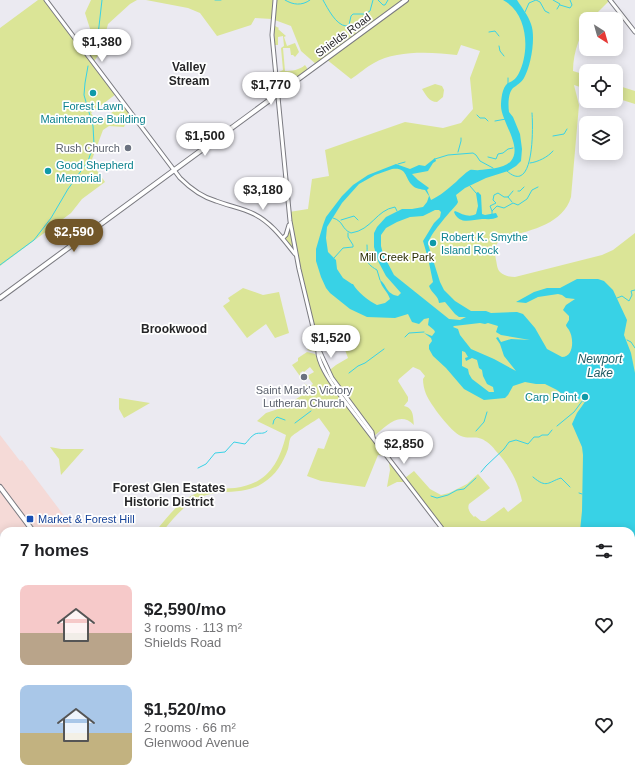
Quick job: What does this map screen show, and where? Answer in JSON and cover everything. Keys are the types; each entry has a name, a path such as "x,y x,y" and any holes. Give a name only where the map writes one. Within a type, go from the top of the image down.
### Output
{"main road":[{"name":"Shields Road","path":"0,298 406,0"},
{"path":"0,487 30,527"}],"street":[{"path":"46,0 180,178 194,190 215,201 255,215 270,225 283,238 296,256"},
{"path":"275,0 272,35 290,221 296,256 318,348 317,352 331,379 370,434 441,527"},
{"path":"610,0 635,32"},
{"path":"283,238 288,230 290,221"}],"shaded area":[{"path":"0,435 20,461 22,460 71,527 0,527"}],"green space":[{"path":"38,0 46,0 82,47 91,32 85,13 91,0 137,0 130,4 108,24 101,51 93,63 116,94 91,113 97,122 103,120 123,103 132,115 127,120 124,127 109,126 103,130 91,162 105,182 82,199 71,213 0,266 0,28"},
{"name":"Mill Creek Park","path":"146,0 610,0 598,12 579,12 579,40 575,53 573,71 579,73 579,87 574,85 579,105 571,197 567,207 553,220 543,225 523,233 503,238 496,245 495,253 497,266 500,272 507,276 515,277 602,255 613,250 635,233 635,527 441,527 407,482 397,482 387,487 390,470 388,456 378,455 365,487 321,481 307,476 318,448 324,449 330,433 319,418 291,437 284,459 268,480 246,490 216,493 199,498 186,506 167,527 159,527 175,509 192,495 208,490 246,486 263,477 270,471 280,455 286,435 257,421 266,413 284,407 310,390 304,383 309,387 313,384 307,376 314,372 310,367 304,372 303,371 300,373 302,379 292,365 298,361 298,358 307,352 315,354 326,373 348,358 344,347 318,347 317,352 307,350 316,343 296,256 283,238 289,226 289,212 308,209 312,179 329,176 325,150 405,122 443,128 461,123 473,109 470,78 480,51 461,45 457,55 414,53 393,56 371,65 351,79 326,59 317,65 301,51 291,26 272,19 255,18 251,25 217,36 200,13 188,8","holes":["413,367 420,370 425,376 423,379 425,392 436,411 452,429 461,436 467,438 480,438 490,445 509,467 522,501 508,512 504,507 485,521 481,521 475,516 474,517 468,508 469,504 490,488 478,474 467,484 449,493 441,495 430,489 414,471 405,478 373,437 388,425 398,420 403,419 414,425 413,416 410,409 404,406 408,401 408,397 398,381"]},
{"path":"275,26 279,28 278,29 286,36 284,37 287,46 295,43 299,52 295,57 291,55 290,48 283,48 285,71 298,69 305,65 307,68 307,71 283,87 278,85 277,73 283,70 281,48 284,46 283,36 278,37 278,45 275,45"},
{"path":"435,84 442,86 444,90 443,97 437,102 434,102 426,96 422,89"},
{"path":"623,87 635,91 635,104 623,100"},
{"path":"243,288 263,295 279,292 289,333 275,338 266,324 247,338 223,306 230,301 228,298"},
{"path":"119,398 150,403 124,418 119,409"},
{"path":"50,447 61,449 84,449 61,475 59,459"}],"water":[{"name":"Newport Lake","path":"503,0 517,0 530,21 533,36 532,51 527,73 522,81 511,90 508,106 509,112 513,117 520,134 522,149 521,161 508,171 486,178 465,188 456,195 458,202 457,204 436,229 428,244 440,282 444,290 455,301 471,311 486,311 491,313 517,312 523,314 535,328 547,349 562,357 569,354 572,346 571,333 566,326 569,316 563,310 566,305 575,299 566,298 558,294 538,297 526,303 516,302 534,292 547,288 560,288 577,279 598,279 604,281 613,290 627,320 624,335 631,353 635,373 635,527 580,527 583,455 582,447 572,424 577,413 587,399 587,396 585,395 585,398 583,395 578,401 575,402 571,401 557,390 545,384 525,382 513,386 505,398 484,400 464,389 446,368 433,356 429,349 429,345 432,341 431,338 424,333 432,336 435,332 428,325 429,318 424,319 419,324 412,322 408,314 395,318 367,317 350,309 326,288 316,261 316,249 326,217 342,196 353,185 368,175 396,164 410,169 419,165 425,166 435,158 436,161 428,171 412,174 429,188 427,190 431,200 444,192 470,170 496,168 504,166 511,161 514,155 513,141 501,106 503,90 508,83 517,77 525,54 524,33 518,14","holes":["392,169 403,171 413,186 425,190 429,196 423,207 402,209 386,217 374,233 374,247 378,261 386,276 401,293 398,296 394,295 380,280 390,299 385,303 377,305 357,290 353,284 343,278 337,269 336,260 328,252 326,238 327,227 342,203 359,184 375,175","435,210 439,210 441,212 440,217 434,223 423,241 433,282 429,286 439,303 445,302 459,317 466,317 460,320 449,319 394,275 383,254 381,246 381,235 386,228 410,217 423,216","488,323 498,326 496,332 501,335 530,340 511,339 501,342 498,337 496,338 500,344 504,356 516,371 471,349 460,335 458,329 453,327","462,351 465,352 468,357 465,358 466,361 472,358 477,360 479,368 482,370 487,384 493,387 494,392 489,392 472,379 468,369 462,366"]},
{"path":"478,192 481,195 482,214 485,215 496,213 498,217 470,221 459,219 454,212 455,211 468,216 476,214 478,206 476,193"}],"waterway":[{"path":"93,53 98,35 102,0"},
{"path":"215,0 221,0"},
{"path":"285,0 298,4 310,0"},
{"path":"323,0 336,20 342,25 346,26 349,25 353,14 365,14 370,11 373,0"},
{"path":"378,0 383,5 385,5 388,0"},
{"path":"525,12 529,3 536,0 540,2 545,11 549,13"},
{"path":"553,0 560,4 557,9"},
{"path":"560,5 570,8 572,5 570,0"},
{"path":"489,32 495,31 499,36"},
{"path":"499,46 500,51 504,56"},
{"path":"0,265 34,240 51,218 68,189 88,161 94,144 93,126 84,95 88,66"},
{"path":"508,78 508,84"},
{"path":"507,171 516,176 523,174 527,167 532,143 532,113"},
{"path":"477,115 488,121"},
{"path":"495,121 506,119"},
{"path":"553,136 564,134 567,129"},
{"path":"458,152 461,138"},
{"path":"488,157 496,159 498,154 513,148"},
{"path":"530,163 543,159 553,151"},
{"path":"435,159 448,155 473,153 480,161 493,168"},
{"path":"398,164 405,162"},
{"path":"470,186 476,193"},
{"path":"518,191 524,187"},
{"path":"492,214 492,211 497,206 504,208 513,203 518,205 527,199 532,190 538,187"},
{"path":"492,211 490,206 496,203 493,200 494,195 498,193 504,197 508,197 513,191"},
{"path":"508,197 512,202"},
{"path":"333,218 337,219 351,233 364,228 383,212 389,209 395,207 397,211"},
{"path":"341,220 354,216 358,220"},
{"path":"334,258 343,248 353,247 348,237 348,233"},
{"path":"367,245 367,260 370,265 377,270 380,280"},
{"path":"617,298 622,296 629,301 632,295 631,291 635,290"},
{"path":"405,337 409,333 424,332"},
{"path":"627,340 631,342 635,348"},
{"path":"349,373 384,349"},
{"path":"557,426 574,412 583,400 584,402"},
{"path":"295,423 311,411"},
{"path":"476,431 484,422 487,412"},
{"path":"273,424 277,417 285,420"},
{"path":"481,472 509,442 516,440 528,444 534,437 548,435 552,430"},
{"path":"198,468 206,464 215,453 225,452 234,442 245,444 255,434 264,433 267,431"},
{"path":"533,477 545,484 561,478 570,487"},
{"path":"431,496 437,498 448,495 457,490 464,489 476,478"}],"place":[{"name":"Forest Lawn Maintenance Building","path":"93,93"},
{"name":"Rush Church","path":"128,148"},
{"name":"Good Shepherd Memorial","path":"48,171"},
{"name":"Robert K. Smythe Island Rock","path":"433,243"},
{"name":"Saint Mark's Victory Lutheran Church","path":"304,377"},
{"name":"Carp Point","path":"585,397"},
{"name":"Market & Forest Hill","path":"30,519"}],"district":[{"name":"Valley Stream","path":"189,74"},
{"name":"Brookwood","path":"174,329"},
{"name":"Forest Glen Estates Historic District","path":"169,495"}]}
